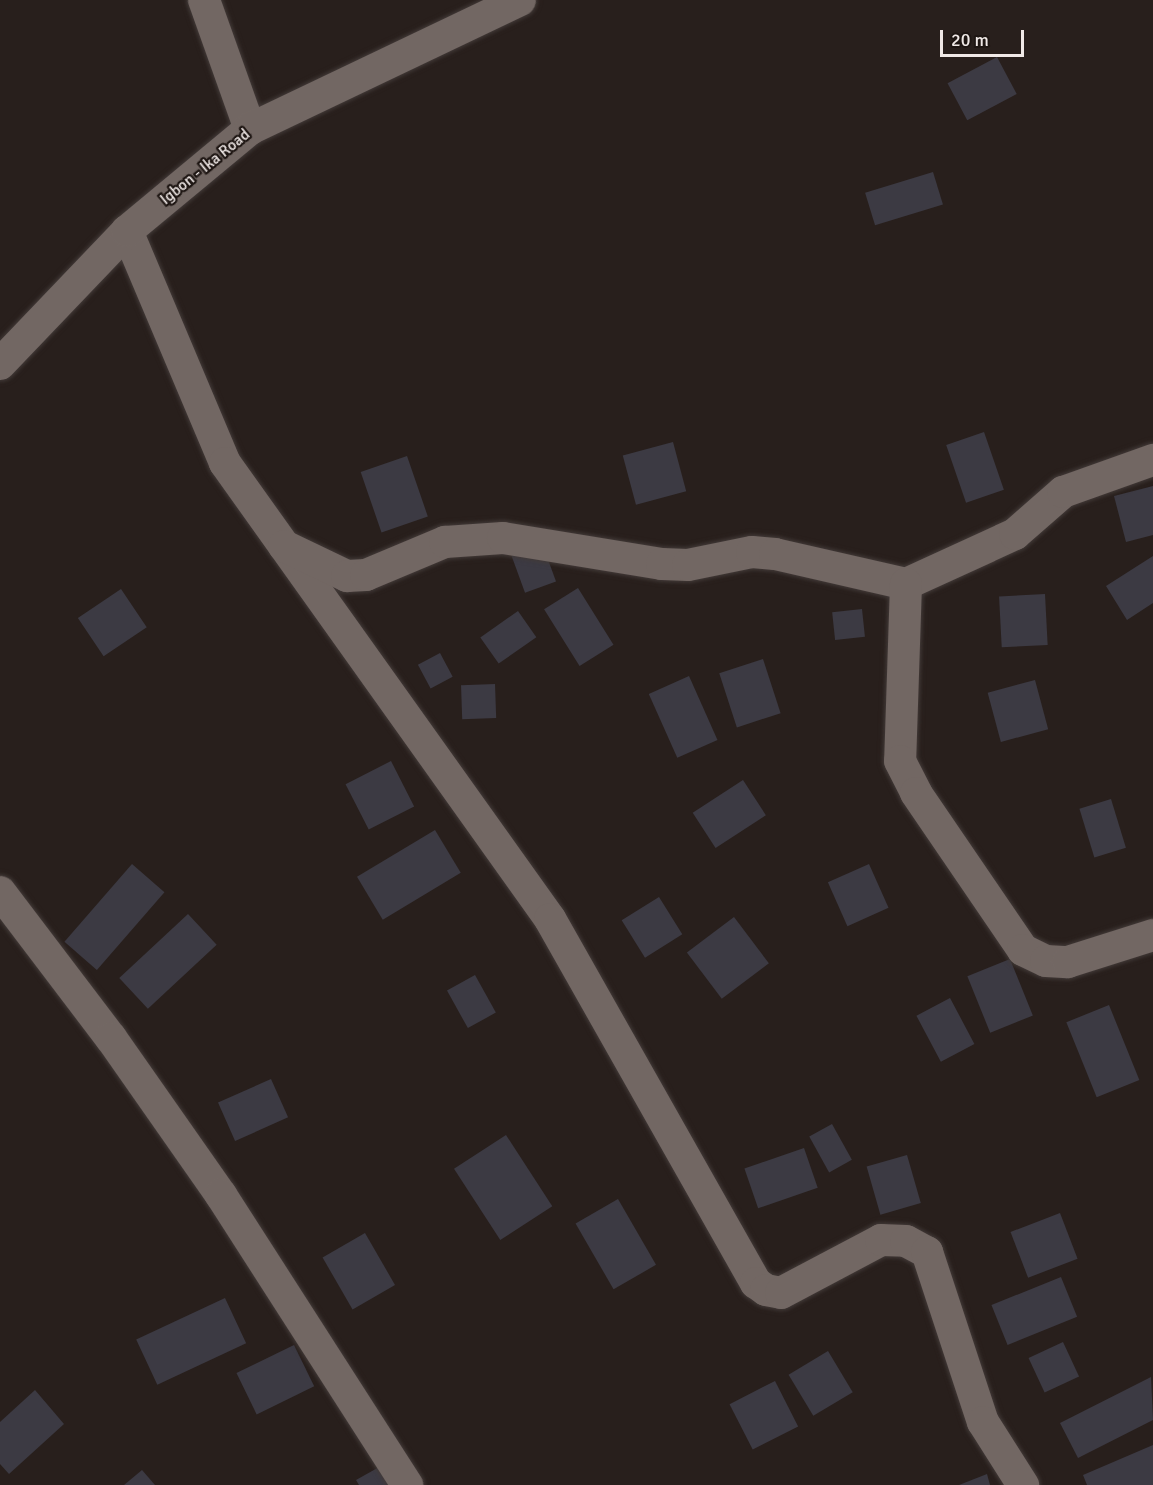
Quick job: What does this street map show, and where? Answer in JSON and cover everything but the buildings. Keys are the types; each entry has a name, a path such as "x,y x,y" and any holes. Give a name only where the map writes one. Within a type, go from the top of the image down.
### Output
{"street":[{"path":"204,0 250,129"},
{"name":"Igbon - Ika Road","path":"0,364 127,231 250,129 520,0"},
{"path":"127,231 225,463 280,544 549,919 756,1283 766,1290 781,1293 881,1240 906,1241 927,1252 983,1422 1023,1485"},
{"path":"280,544 348,576 366,575 445,542 503,538 662,564 688,565 752,552 775,554 906,584 1015,534 1063,492 1153,460"},
{"path":"906,584 900,761 916,792 1023,950 1046,961 1068,962 1153,935"},
{"path":"0,892 111,1038 221,1195 407,1485"}]}
